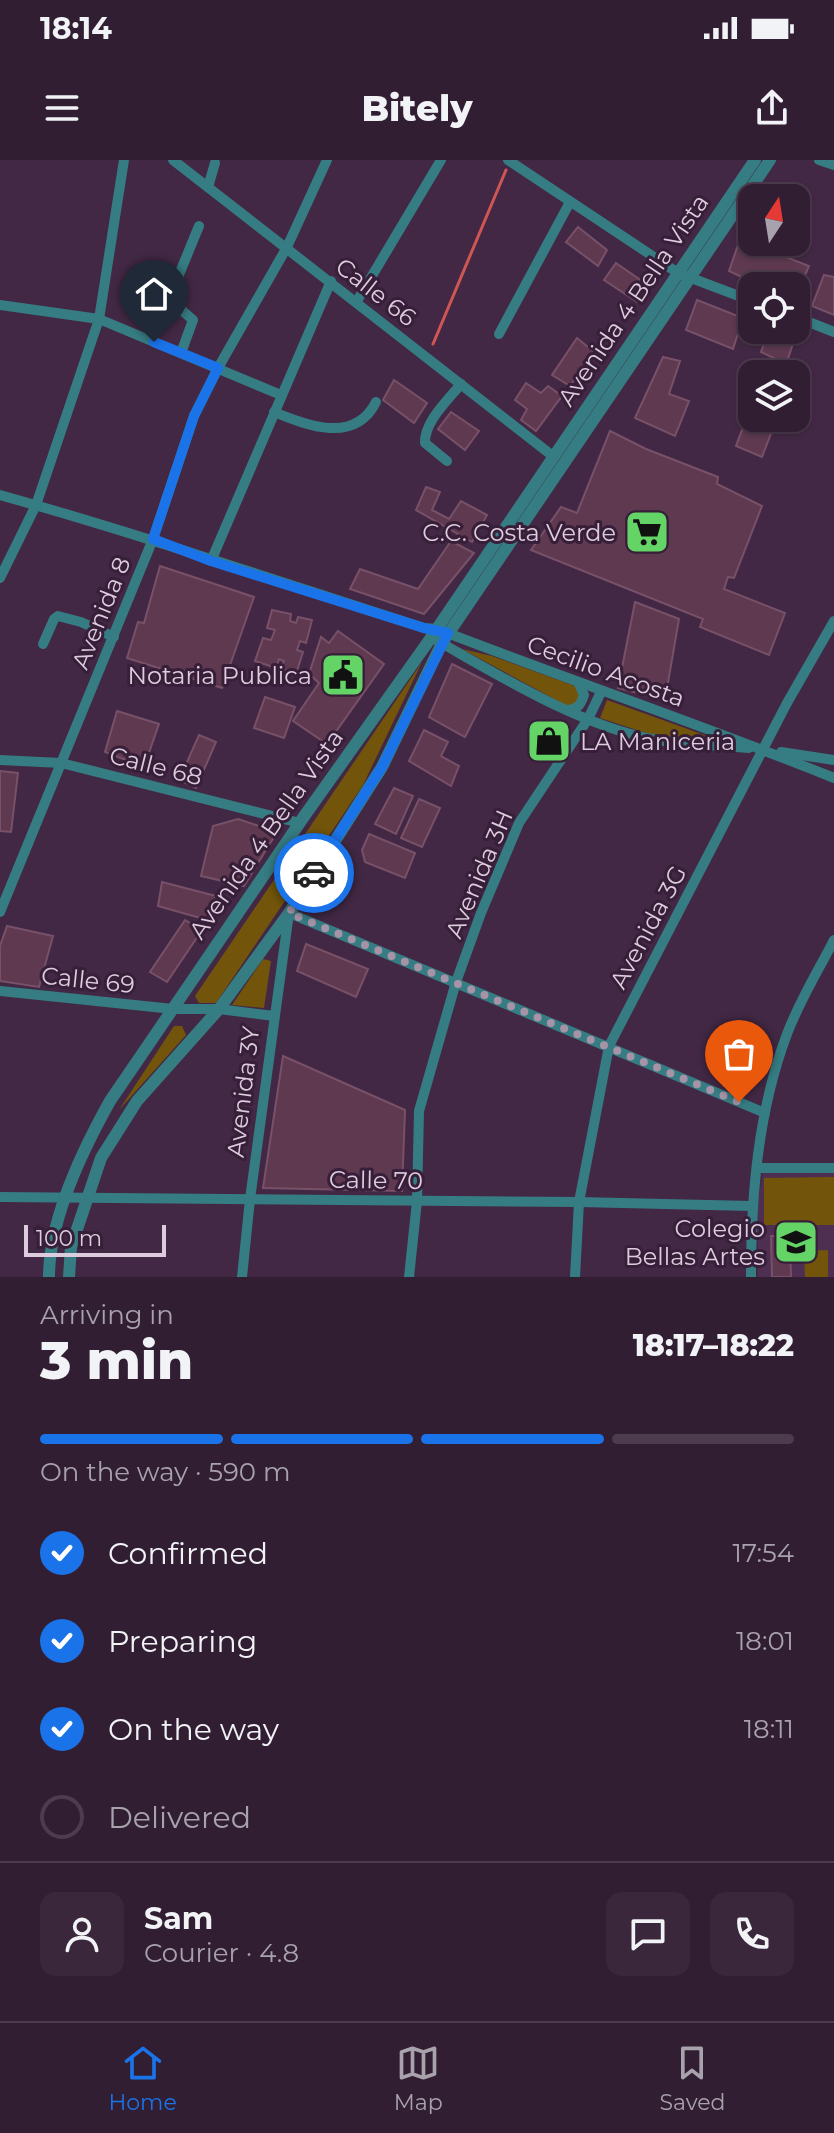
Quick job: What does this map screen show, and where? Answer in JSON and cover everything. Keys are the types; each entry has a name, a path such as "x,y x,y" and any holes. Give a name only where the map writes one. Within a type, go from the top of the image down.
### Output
{"street":[{"path":"0,578 36,505 99,319 124,160"},
{"name":"Calle 66","path":"173,160 554,457"},
{"name":"Avenida 8","path":"0,912 153,539 194,416 287,247 327,160"},
{"path":"357,301 441,160"},
{"path":"508,160 684,275 738,296"},
{"name":"Avenida 4 Bella Vista","path":"49,1277 49,1261 66,1198 84,1148 104,1113 300,823 436,634 684,275 755,160"},
{"name":"Avenida 4 Bella Vista","path":"69,1277 71,1247 101,1158 137,1101 219,1009 289,913 382,767 436,634 554,457 770,160"},
{"path":"819,160 834,165"},
{"path":"208,187 213,161"},
{"path":"499,334 570,202"},
{"path":"181,353 193,320 169,299 199,226"},
{"path":"211,561 331,281"},
{"path":"0,305 99,319 281,395"},
{"path":"810,323 834,332"},
{"path":"447,461 425,443 425,437 427,428 461,384"},
{"path":"274,412 298,421 348,428 366,418 376,402"},
{"path":"0,495 153,539 436,634"},
{"path":"43,644 58,616 81,622 114,637"},
{"name":"Avenida 3G","path":"575,1277 579,1202 609,1046 763,749 834,621"},
{"name":"Cecilio Acosta","path":"436,634 763,749 834,778"},
{"name":"Cecilio Acosta","path":"436,634 525,690 588,719 651,739 763,749"},
{"path":"569,710 582,703 584,695 579,684"},
{"name":"Avenida 3H","path":"409,1277 417,1201 419,1111 456,982 519,823 588,719 601,692"},
{"path":"763,749 834,760"},
{"name":"Calle 68","path":"0,760 61,763 300,823"},
{"path":"289,913 765,1113"},
{"name":"Avenida 3Y","path":"242,1277 289,913"},
{"path":"751,1277 751,1206 765,1113 788,1032 834,940"},
{"name":"Calle 69","path":"0,991 274,1016"},
{"path":"757,1168 834,1168"},
{"name":"Calle 70","path":"0,1197 751,1206"}],"shaded area":[{"path":"462,649 492,656 575,686 580,696 577,703 569,707"},
{"path":"422,662 363,785 216,1003 199,1003 195,996"},
{"path":"607,700 721,741 652,735 600,718"},
{"path":"263,959 271,961 264,1008 232,1005"},
{"path":"174,1026 182,1026 186,1035 119,1110"},
{"name":"Colegio Bellas Artes","path":"763,1173 834,1173 834,1277 758,1277 757,1207"},
{"path":"834,1177 834,1225 764,1225 764,1178"},
{"path":"828,1250 828,1277 805,1277 804,1251"}],"building":[{"path":"578,227 607,250 598,266 566,242"},
{"path":"738,245 738,256 783,256 809,266 806,272 738,272 738,275 729,271"},
{"path":"616,263 649,286 637,302 604,280"},
{"path":"824,275 834,277 834,315 812,306"},
{"path":"697,300 738,316 738,334 733,349 686,330"},
{"path":"577,338 594,352 570,386 552,375"},
{"path":"764,344 793,344 787,360 778,360 761,352"},
{"path":"663,357 680,361 669,394 689,401 675,436 635,418"},
{"path":"394,380 427,403 414,423 383,400"},
{"path":"526,383 541,393 548,386 562,396 536,431 521,420 527,409 515,400"},
{"path":"451,412 479,431 465,450 438,429"},
{"name":"C.C. Costa Verde","path":"610,431 646,449 718,477 717,484 762,506 734,578 728,577 724,589 785,613 769,655 700,627 703,619 531,550 561,507 577,513"},
{"path":"741,432 772,432 762,457 736,446"},
{"path":"426,487 440,492 432,510 449,519 461,501 487,515 472,542 416,510"},
{"path":"451,541 474,553 424,614 350,589 360,569 418,589"},
{"path":"160,566 254,597 222,688 127,658 138,622 144,623"},
{"path":"635,602 679,619 665,700 618,688"},
{"path":"272,610 291,614 290,621 296,623 298,617 312,620 306,643 300,641 297,650 303,652 296,674 281,669 284,661 279,659 276,668 255,661 263,638 271,640 275,630 267,628"},
{"path":"338,631 384,664 327,744 293,721 319,683 309,674 321,637 329,643"},
{"path":"452,664 492,684 465,737 429,717"},
{"path":"265,697 295,707 284,738 254,728"},
{"path":"117,711 159,724 144,767 105,752"},
{"path":"424,730 448,742 441,756 459,766 451,786 409,761"},
{"path":"199,735 216,742 196,788 179,780"},
{"path":"0,771 18,773 11,832 0,831"},
{"path":"394,788 413,796 396,834 375,824"},
{"path":"419,799 440,808 422,847 401,838"},
{"path":"238,819 277,832 244,886 201,876 213,826"},
{"path":"369,834 415,853 405,878 365,862 362,850"},
{"path":"162,882 216,896 211,921 158,906"},
{"path":"185,920 202,930 167,982 150,972"},
{"path":"7,926 53,936 39,987 0,981 0,946"},
{"path":"306,944 368,969 356,997 297,971"},
{"path":"283,1056 405,1110 402,1191 263,1188"},
{"path":"771,1236 781,1236 783,1241 790,1242 791,1277 772,1277"}],"waterway":[{"path":"433,344 506,170"}],"way so far":[{"path":"314,873 289,913 739,1102"}],"place":[{"name":"C.C. Costa Verde","path":"647,532"},
{"name":"Notaria Publica","path":"343,675"},
{"name":"LA Maniceria","path":"549,741"},
{"name":"Colegio Bellas Artes","path":"796,1242"}],"route":[{"path":"154,342 218,368 194,416 153,539 211,561 448,633 382,767 314,873"}]}
